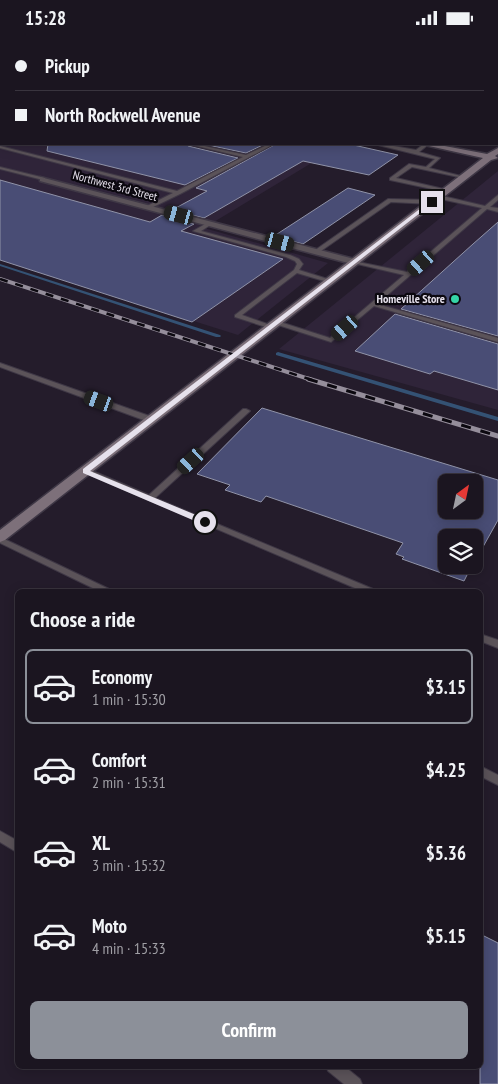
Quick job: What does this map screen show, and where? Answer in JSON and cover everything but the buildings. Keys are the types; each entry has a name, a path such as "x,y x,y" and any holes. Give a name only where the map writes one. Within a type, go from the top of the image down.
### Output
{"main road":[{"path":"430,145 498,159"},
{"path":"0,539 498,150"}],"street":[{"name":"Northwest 3rd Street","path":"42,179 355,262"}],"lane":[{"path":"194,145 247,157"},
{"path":"148,207 270,145"},
{"path":"381,145 438,158 426,169"},
{"path":"417,152 424,145"},
{"path":"0,147 178,193"},
{"path":"446,191 392,179 411,165 463,177"},
{"path":"0,168 42,179"},
{"path":"209,224 196,231 288,256 297,260 300,264 296,271 236,316 331,340 498,197"},
{"path":"316,252 390,200 435,199 498,210"},
{"path":"355,262 408,274"},
{"path":"296,271 330,281"},
{"path":"372,304 498,340"},
{"path":"0,365 152,420"},
{"path":"150,499 246,411"},
{"path":"85,471 365,589"},
{"path":"0,539 102,589"},
{"path":"483,638 498,644"},
{"path":"483,772 498,780"},
{"path":"0,836 15,846"},
{"path":"337,1069 355,1084"}],"shaded area":[{"path":"0,145 341,145 204,228 328,263 238,335 0,260"},
{"path":"498,171 498,410 279,349 380,267"}],"waterway":[{"path":"0,265 218,336"},
{"path":"278,354 498,419"}],"railway":[{"path":"0,279 312,380"},
{"path":"308,379 498,436"}],"place":[{"name":"Homeville Store","path":"455,299"}],"route":[{"path":"205,522 85,471 432,202"}]}
